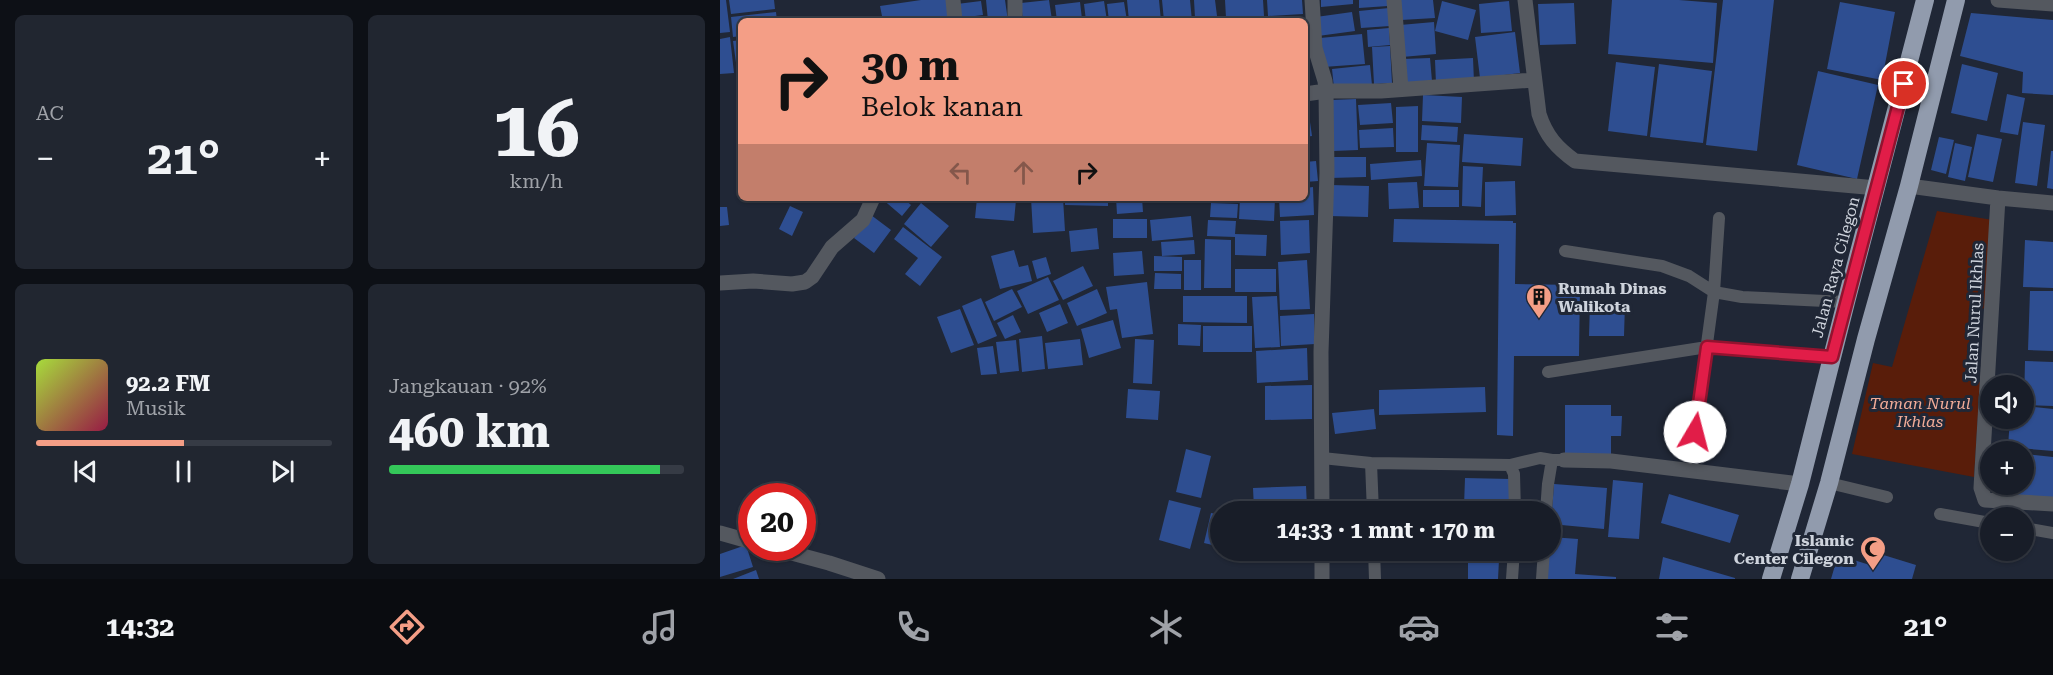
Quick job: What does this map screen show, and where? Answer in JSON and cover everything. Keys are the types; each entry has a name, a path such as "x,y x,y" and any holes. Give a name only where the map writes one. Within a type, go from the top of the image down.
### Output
{"highway":[{"name":"Jalan Raya Cilegon","path":"1771,579 1800,484 1925,0"},
{"path":"1800,579 1829,483 1909,186 1956,0"},
{"path":"1838,332 1866,339"}],"street":[{"path":"953,0 955,18"},
{"path":"1014,0 1015,18"},
{"path":"1312,0 1315,48 1326,91 1327,173 1321,352 1322,501"},
{"path":"1394,0 1401,89"},
{"path":"1525,0 1539,114 1544,129 1560,150 1575,161 1876,188"},
{"path":"1998,0 2053,4"},
{"path":"1308,94 1534,80"},
{"path":"1909,186 2053,203"},
{"name":"Jalan Nurul Ikhlas","path":"1998,198 1981,488 1985,500 2053,504"},
{"path":"720,283 753,281 792,284 805,282 812,277 832,247 862,220 872,201"},
{"path":"1558,460 1611,461 1800,484"},
{"path":"720,533 738,538"},
{"path":"816,559 878,579"},
{"path":"1322,561 1322,579"}],"lane":[{"path":"1695,432 1714,292 1719,218"},
{"path":"1565,251 1662,266 1689,276 1714,292 1742,297 1846,302"},
{"path":"1548,372 1707,347 1832,357"},
{"path":"1322,458 1371,463 1510,465 1540,458 1558,460 1548,484 1547,501"},
{"path":"1371,463 1373,501"},
{"path":"1510,465 1514,474 1515,501"},
{"path":"1829,483 1887,497"},
{"path":"1940,514 1980,521"},
{"path":"2034,530 2053,533"},
{"path":"1375,561 1376,579"},
{"path":"1512,579 1513,561"},
{"path":"1542,579 1543,561"}],"green space":[{"name":"Taman Nurul Ikhlas","path":"1937,211 1993,220 1987,307 1973,312 1964,380 1980,382 1974,477 1852,454 1873,363 1892,367"}],"building":[{"path":"720,0 726,0 730,32 720,33"},
{"path":"729,0 774,0 775,9 731,14"},
{"path":"921,0 951,0 954,18 882,18 880,6"},
{"path":"986,0 1005,0 1008,18 988,18"},
{"path":"1049,0 1052,18 1023,18 1021,3"},
{"path":"1127,0 1159,0 1161,18 1129,18"},
{"path":"1162,0 1190,0 1192,18 1164,18"},
{"path":"1194,0 1215,0 1217,16 1195,18"},
{"path":"1225,0 1263,0 1264,16 1226,18"},
{"path":"1267,0 1302,0 1303,14 1268,16"},
{"path":"1321,0 1353,0 1353,4 1321,7"},
{"path":"1359,0 1388,0 1388,6 1359,8"},
{"path":"1400,0 1433,0 1435,18 1401,20"},
{"path":"1612,0 1679,0 1717,3 1713,63 1608,54"},
{"path":"1723,0 1774,0 1757,151 1706,145"},
{"path":"981,1 983,15 959,18 957,4"},
{"path":"1104,1 1107,18 1086,18 1084,4"},
{"path":"1442,1 1476,10 1468,40 1435,31"},
{"path":"1509,1 1512,31 1481,33 1479,4"},
{"path":"1080,2 1082,18 1057,18 1055,5"},
{"path":"1124,2 1127,18 1109,18 1107,4"},
{"path":"1840,2 1895,12 1882,80 1827,69"},
{"path":"1574,3 1576,44 1540,45 1538,4"},
{"path":"1389,8 1390,26 1361,28 1359,11"},
{"path":"776,12 777,18 738,18 738,36 733,37 731,17"},
{"path":"1352,12 1355,31 1318,36 1316,17"},
{"path":"1971,13 2053,20 2053,95 2022,93 2023,72 1960,56"},
{"path":"1434,22 1436,54 1402,57 1400,25"},
{"path":"1389,28 1390,45 1368,47 1367,30"},
{"path":"1515,32 1520,73 1480,78 1475,37"},
{"path":"1362,34 1365,64 1323,67 1320,38"},
{"path":"730,37 734,73 720,74 720,39"},
{"path":"738,40 738,77 733,41"},
{"path":"1390,46 1392,83 1374,84 1372,47"},
{"path":"1430,58 1432,81 1405,83 1403,59"},
{"path":"1473,58 1474,82 1436,84 1435,60"},
{"path":"1616,62 1655,67 1647,136 1608,131"},
{"path":"1659,64 1712,71 1703,143 1650,137"},
{"path":"1962,64 1998,73 1987,121 1951,113"},
{"path":"1370,65 1372,85 1334,88 1332,69"},
{"path":"1818,71 1878,85 1857,179 1797,165"},
{"path":"2007,94 2025,98 2018,135 2000,132"},
{"path":"1423,95 1462,97 1461,123 1422,121"},
{"path":"1356,99 1358,150 1333,151 1331,100"},
{"path":"1391,103 1393,123 1360,125 1358,105"},
{"path":"1418,106 1418,152 1396,152 1396,107"},
{"path":"1308,108 1312,136 1308,137"},
{"path":"2023,122 2045,125 2037,186 2015,183"},
{"path":"1422,125 1458,127 1457,142 1421,140"},
{"path":"1393,128 1394,147 1360,148 1359,130"},
{"path":"1464,134 1523,138 1521,166 1462,162"},
{"path":"1977,134 2002,139 1993,182 1968,177"},
{"path":"1939,137 1954,140 1946,174 1931,170"},
{"path":"1427,143 1460,145 1458,187 1424,186"},
{"path":"1955,143 1972,147 1965,181 1948,177"},
{"path":"2051,151 2053,151 2053,189 2047,188"},
{"path":"1330,157 1366,157 1366,177 1330,178"},
{"path":"1421,160 1422,176 1371,180 1370,164"},
{"path":"1316,161 1318,181 1308,182 1308,162"},
{"path":"1463,166 1483,167 1481,207 1462,206"},
{"path":"1515,181 1516,215 1485,216 1485,182"},
{"path":"1417,182 1419,208 1389,209 1388,183"},
{"path":"1330,185 1369,186 1368,217 1329,216"},
{"path":"1313,187 1314,215 1280,217 1279,201 1308,201 1308,188"},
{"path":"1423,190 1459,190 1459,207 1423,207"},
{"path":"884,201 906,201 911,205 902,216"},
{"path":"977,201 1016,201 1014,221 975,218"},
{"path":"1031,201 1063,201 1065,231 1033,233"},
{"path":"1065,201 1108,201 1108,206 1065,205"},
{"path":"1116,201 1142,201 1143,212 1117,214"},
{"path":"1238,201 1238,203 1211,202"},
{"path":"1240,201 1275,201 1274,221 1239,219"},
{"path":"921,203 949,226 931,247 904,224"},
{"path":"1211,203 1238,204 1237,218 1210,217"},
{"path":"790,206 803,212 792,236 779,229"},
{"path":"720,207 727,207 729,225 720,226"},
{"path":"871,215 891,230 874,253 854,238"},
{"path":"1191,216 1193,237 1152,241 1150,220"},
{"path":"1113,219 1147,219 1147,238 1113,238"},
{"name":"Rumah Dinas Walikota","path":"1394,219 1513,221 1516,223 1515,284 1580,285 1579,356 1514,356 1513,436 1497,435 1499,244 1393,242"},
{"path":"1208,220 1236,221 1235,234 1267,235 1266,256 1235,255 1235,237 1207,236"},
{"path":"1309,220 1310,253 1281,255 1280,221"},
{"path":"903,227 942,257 920,286 905,274 918,258 894,239"},
{"path":"1097,228 1099,249 1071,252 1069,231"},
{"path":"1205,239 1231,240 1231,288 1204,288"},
{"path":"1194,240 1195,254 1162,256 1161,242"},
{"path":"2025,240 2053,242 2053,288 2023,287"},
{"path":"1014,250 1019,267 1028,265 1032,281 1000,289 991,256"},
{"path":"1142,251 1144,274 1114,276 1113,253"},
{"path":"1154,256 1182,257 1182,271 1154,271"},
{"path":"1046,257 1051,274 1037,279 1032,261"},
{"path":"1184,260 1201,260 1201,290 1184,290"},
{"path":"1307,260 1310,309 1280,310 1278,262"},
{"path":"1083,266 1093,286 1063,300 1053,281"},
{"path":"1235,269 1276,269 1276,292 1235,292"},
{"path":"1155,273 1181,274 1181,289 1154,289"},
{"path":"1048,277 1059,300 1028,314 1017,291"},
{"path":"1147,282 1153,334 1122,338 1117,309 1110,310 1106,287"},
{"path":"1012,289 1022,307 994,321 985,302"},
{"path":"1097,289 1107,313 1077,326 1067,303"},
{"path":"2030,291 2053,291 2053,351 2028,350"},
{"path":"1183,296 1247,296 1247,323 1183,322"},
{"path":"1277,296 1280,347 1255,348 1252,297"},
{"path":"981,298 997,336 978,344 962,306"},
{"path":"1590,302 1625,303 1624,336 1589,336"},
{"path":"1060,304 1068,323 1047,332 1039,313"},
{"path":"960,309 974,345 951,353 937,317"},
{"path":"1314,314 1315,344 1281,346 1280,316"},
{"path":"1013,315 1021,332 1005,339 997,323"},
{"path":"1113,320 1121,348 1089,358 1081,329"},
{"path":"1178,324 1201,325 1200,346 1178,345"},
{"path":"1203,326 1252,326 1252,352 1203,352"},
{"path":"1042,336 1045,369 1022,372 1019,339"},
{"path":"1080,339 1083,365 1048,369 1045,343"},
{"path":"1135,339 1154,340 1152,384 1133,383"},
{"path":"1016,340 1019,371 1000,373 996,342"},
{"path":"993,346 997,374 981,375 977,348"},
{"path":"1307,348 1308,380 1257,383 1256,351"},
{"path":"2025,361 2053,362 2053,406 2034,405 2034,375 2025,375"},
{"path":"1312,385 1312,419 1265,420 1265,386"},
{"path":"1485,387 1486,412 1379,415 1379,390"},
{"path":"1128,389 1160,391 1158,420 1126,418"},
{"path":"1565,405 1611,405 1611,416 1622,416 1621,436 1611,436 1611,454 1565,454"},
{"path":"2034,407 2053,409 2053,451 2034,449 2034,441 2008,441 2009,429 2034,429"},
{"path":"1374,409 1376,429 1335,434 1332,413"},
{"path":"1186,449 1211,456 1201,498 1176,492"},
{"path":"2034,455 2053,457 2053,499 2009,495 2034,495"},
{"path":"1465,478 1511,479 1511,501 1464,501"},
{"path":"1613,480 1643,483 1639,539 1608,537"},
{"path":"1554,484 1607,488 1604,529 1561,525 1561,501 1553,501"},
{"path":"1306,486 1307,501 1254,501 1253,488"},
{"path":"1669,494 1739,515 1730,543 1661,523"},
{"path":"1169,500 1201,508 1190,549 1159,540"},
{"path":"1210,517 1210,544 1204,543"},
{"path":"1561,538 1578,539 1575,574 1616,577 1616,579 1545,579 1546,561 1561,561"},
{"path":"738,548 738,561 751,561 753,567 720,577 720,554"},
{"name":"Islamic Center Cilegon","path":"1877,553 1916,565 1912,579 1831,579 1838,555 1873,566"},
{"path":"1663,557 1735,578 1735,579 1659,579"},
{"path":"1468,561 1499,561 1498,579 1468,579"},
{"path":"756,570 759,579 733,579"}],"place":[{"name":"Rumah Dinas Walikota","path":"1539,320"},
{"name":"Islamic Center Cilegon","path":"1873,572"}],"route":[{"path":"1695,432 1707,347 1832,357 1904,84"}]}
